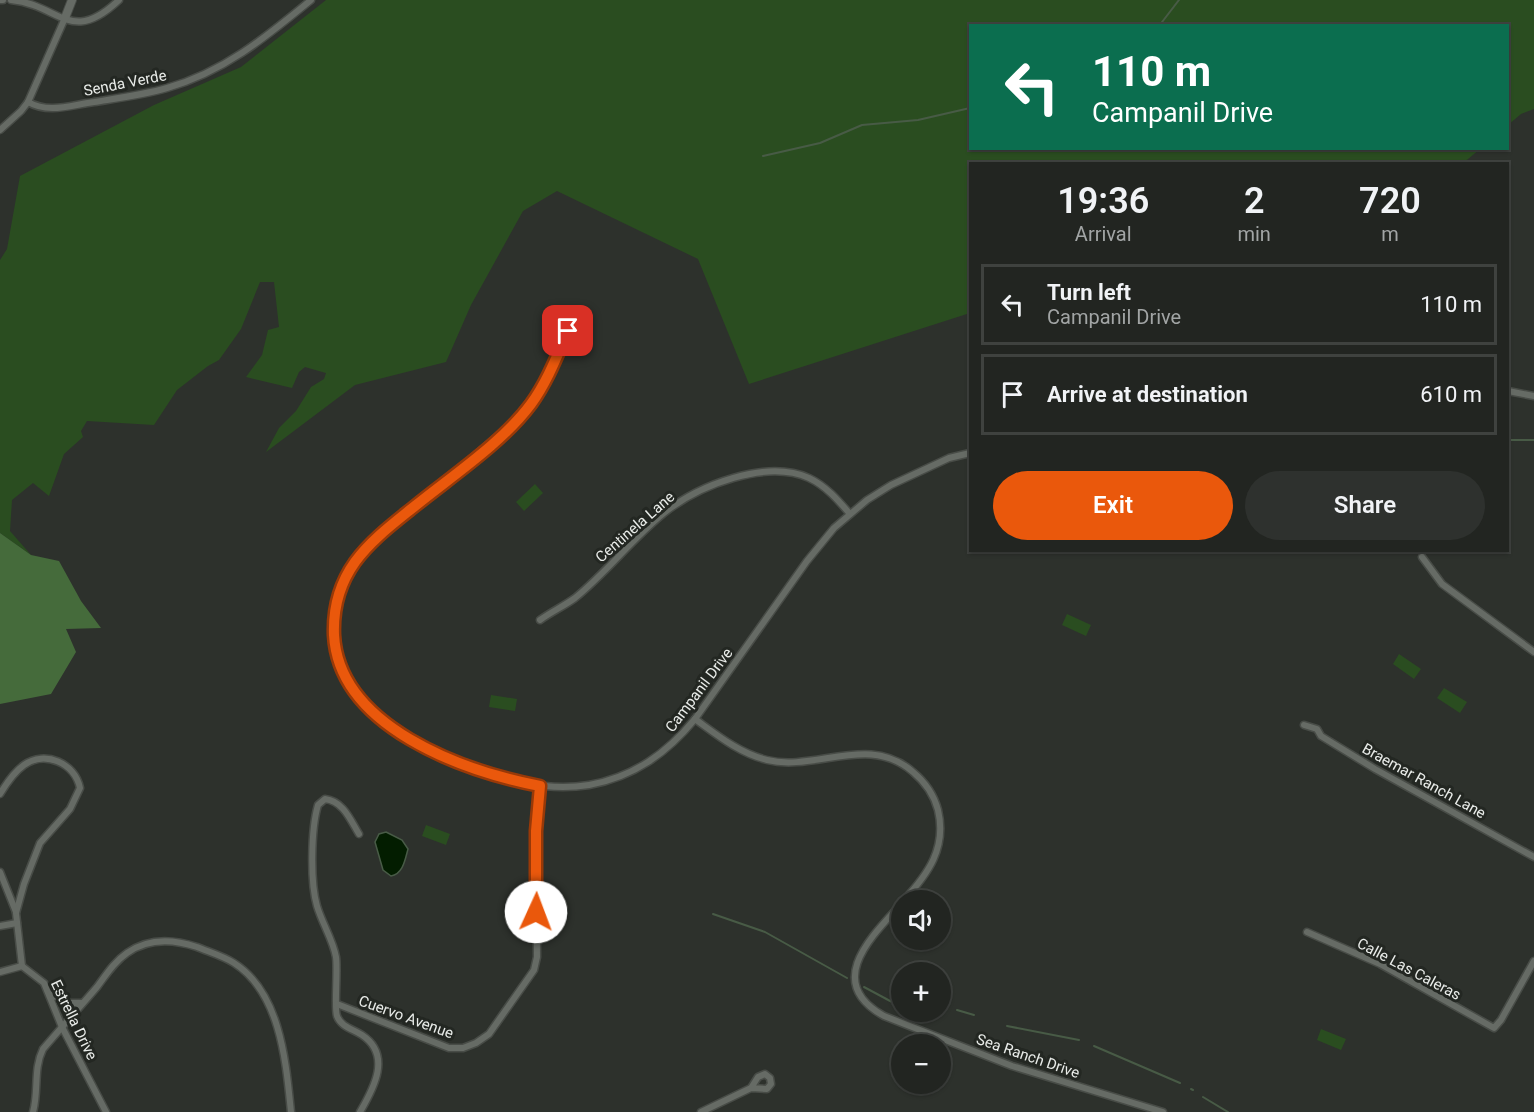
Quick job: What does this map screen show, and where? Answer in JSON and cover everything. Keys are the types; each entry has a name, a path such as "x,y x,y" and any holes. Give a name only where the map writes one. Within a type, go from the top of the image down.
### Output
{"street":[{"path":"11,0 34,4 79,22 89,21 108,11 119,0"},
{"path":"0,130 28,102 72,0"},
{"name":"Senda Verde","path":"28,102 46,110 152,92 184,83 240,56 311,0"},
{"name":"Campanil Drive","path":"568,331 542,387 519,418 376,539 354,562 337,600 334,627 337,654 343,672 356,694 370,711 402,734 452,759 501,777 540,786 587,785 627,774 668,749 695,719 814,552 850,514 891,485 949,458 969,453"},
{"path":"1509,391 1534,396"},
{"name":"Centinela Lane","path":"540,620 574,598 663,514 692,495 716,484 766,472 794,473 828,490 850,514"},
{"path":"1422,557 1442,584 1534,652"},
{"name":"Sea Ranch Drive","path":"695,719 739,749 767,760 795,762 867,753 893,759 915,773 927,787 935,803 940,835 937,852 930,869 913,890"},
{"name":"Braemar Ranch Lane","path":"1304,725 1317,729 1321,736 1375,769 1534,857"},
{"path":"0,794 25,764 46,759 64,764 73,771 80,788 70,809 40,843 24,884 16,913"},
{"name":"Cuervo Avenue","path":"337,1004 449,1048 463,1048 489,1034 530,979 537,957 536,831 540,786"},
{"name":"Cuervo Avenue","path":"359,834 345,810 335,802 325,799 318,806 314,888 316,903 336,956 337,1004 335,1010 343,1025 371,1042 377,1052 378,1075 360,1112"},
{"path":"0,872 16,913 22,966 0,972"},
{"name":"Sea Ranch Drive","path":"891,916 865,945 855,967 861,994 876,1011 1012,1066 1163,1112"},
{"path":"0,926 17,923"},
{"name":"Calle Las Caleras","path":"1307,932 1380,964 1494,1028 1498,1026 1534,961"},
{"path":"33,1112 38,1059 43,1049 122,957 141,945 155,941 184,942 234,963 260,988 268,1004 286,1064 291,1112"},
{"name":"Estrella Drive","path":"22,966 38,976 50,994 62,1027 106,1112"},
{"path":"50,994 68,1004 82,1003"},
{"path":"701,1112 751,1088"}],"shaded area":[{"path":"326,0 1534,0 1534,109 1521,114 1509,124 1509,24 969,24 969,150 1479,150 1464,162 969,162 969,313 749,384 698,259 557,191 523,211 471,305 446,362 355,385 266,452 279,428 296,411 311,387 324,379 326,373 305,367 299,372 292,388 246,377 262,355 268,330 279,327 274,282 260,282 241,329 219,360 177,390 154,425 87,421 81,431 83,437 64,454 49,496 33,483 12,500 10,531 31,555 0,533 0,260 7,249 20,176 154,105 241,67"},
{"path":"535,484 543,493 524,511 516,502"},
{"path":"1067,614 1091,625 1086,636 1062,625"},
{"path":"1399,654 1421,669 1414,679 1393,664"},
{"path":"1444,688 1467,702 1460,713 1437,698"},
{"path":"491,695 517,699 515,711 489,707"},
{"path":"426,825 450,834 446,845 422,836"},
{"path":"386,832 402,840 408,849 401,869 391,876 383,870 375,842 379,834"},
{"path":"1321,1029 1346,1039 1341,1050 1317,1040"}],"green space":[{"path":"0,533 31,555 59,561 81,601 101,628 66,629 76,652 51,694 0,704"}],"waterway":[{"path":"1161,24 1179,0"},
{"path":"763,156 820,143 862,125 918,120 969,108"},
{"path":"1509,440 1534,440"},
{"path":"713,914 765,932 847,978"},
{"path":"864,987 891,1001"},
{"path":"957,1010 974,1015"},
{"path":"1007,1026 1079,1040"},
{"path":"1094,1046 1180,1083"},
{"path":"1203,1097 1228,1112"}],"route":[{"path":"536,912 536,831 540,786 501,777 452,759 402,734 370,711 349,685 343,672 334,643 334,627 337,600 342,584 354,562 376,539 519,418 542,387 568,331"}]}
